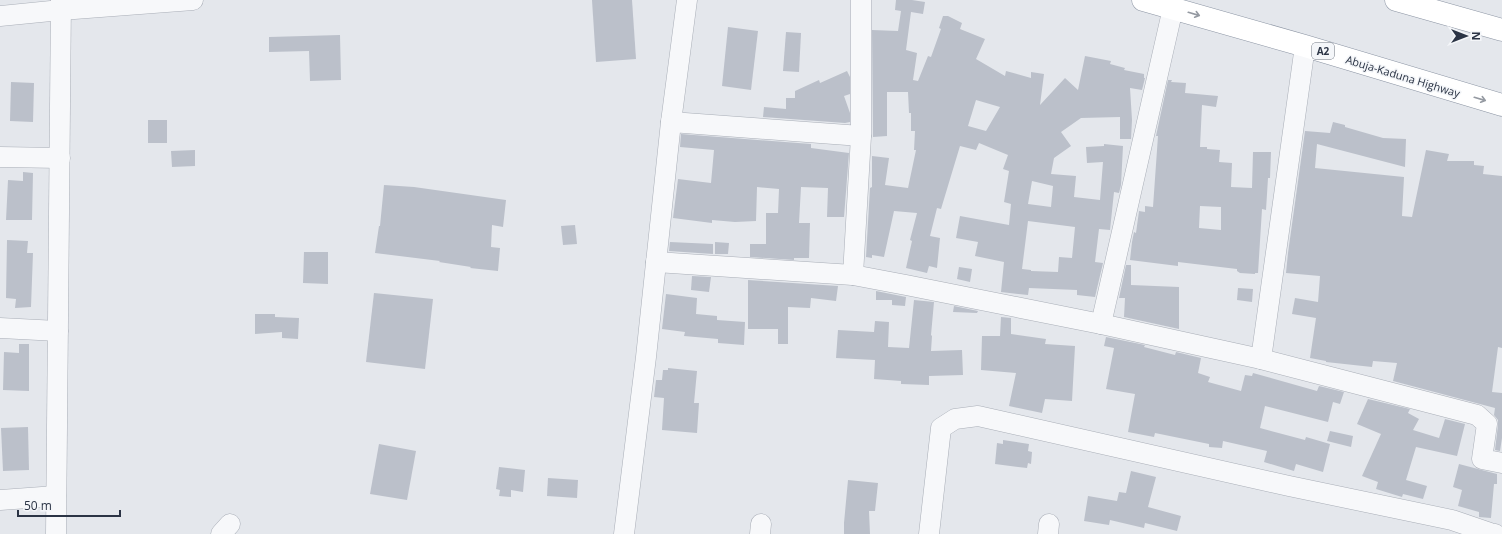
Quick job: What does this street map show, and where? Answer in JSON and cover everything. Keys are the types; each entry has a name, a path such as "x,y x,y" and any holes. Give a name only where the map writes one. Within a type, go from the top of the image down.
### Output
{"highway":[{"name":"Abuja-Kaduna Highway","path":"1143,0 1305,46 1502,105"},
{"path":"1396,0 1424,3 1502,30"}],"street":[{"path":"0,16 61,5 193,0"},
{"path":"624,534 645,365 671,122 687,0"},
{"path":"853,275 861,136 861,0"},
{"path":"56,534 61,5"},
{"path":"1102,324 1173,8"},
{"path":"1261,359 1305,46"},
{"path":"671,122 861,136"},
{"path":"0,157 60,158"},
{"path":"656,262 853,275 1102,324 1261,359 1477,414 1487,424 1482,458 1502,463"},
{"path":"0,328 58,331"},
{"path":"929,534 941,428 955,419 978,416 1289,486 1452,520 1490,534 1495,534"},
{"path":"0,500 56,496"}],"building":[{"path":"592,0 632,0 636,59 596,62"},
{"path":"896,0 925,2 923,14 911,12 906,50 917,53 913,80 918,81 928,56 931,57 941,29 939,28 943,16 948,16 962,23 960,29 985,39 976,59 1005,76 1006,71 1031,78 1031,72 1044,74 1040,105 1065,78 1078,90 1085,56 1111,61 1110,64 1125,68 1124,70 1144,74 1145,78 1142,90 1130,88 1132,120 1131,139 1120,139 1120,117 1081,118 1061,132 1071,146 1054,158 1051,174 1076,176 1074,197 1100,200 1103,162 1087,163 1086,147 1104,146 1104,144 1123,146 1121,185 1119,193 1114,192 1110,230 1099,229 1095,262 1103,263 1095,297 1077,295 1077,290 1029,288 1028,295 1001,292 1004,262 975,256 978,242 956,238 960,216 1009,225 1011,204 1004,202 1009,171 1003,169 1008,155 979,143 976,150 960,146 941,209 937,208 930,236 940,238 937,268 929,266 927,273 906,268 912,241 910,240 917,213 894,211 884,257 872,255 872,258 866,257 870,188 872,187 872,156 889,158 885,185 908,188 916,150 914,150 915,131 911,131 911,113 909,113 908,92 887,92 887,136 873,137 872,30 898,31 901,11 895,10","holes":["976,100 1000,107 986,131 968,126","1032,181 1053,186 1051,207 1028,204","1028,221 1075,227 1072,258 1059,257 1058,272 1031,271 1022,269"]},
{"path":"728,27 758,31 751,90 722,86"},
{"path":"786,32 801,33 799,72 783,71"},
{"path":"340,35 341,80 310,81 309,51 269,52 269,37"},
{"path":"847,71 850,77 850,94 844,96 850,113 850,122 845,123 763,117 764,107 786,109 786,98 795,98 795,91 819,80 820,83"},
{"path":"1168,80 1172,80 1171,82 1186,83 1185,93 1218,96 1216,107 1202,105 1200,147 1220,150 1219,162 1232,163 1231,187 1252,188 1253,152 1271,152 1270,178 1268,178 1266,210 1262,209 1258,273 1240,273 1237,269 1178,262 1178,266 1130,260 1132,242 1134,232 1136,233 1139,211 1145,212 1145,206 1153,207 1158,136 1156,136","holes":["1200,206 1221,207 1221,230 1199,228"]},
{"path":"11,82 34,83 33,122 10,121"},
{"path":"148,120 167,120 167,143 148,143"},
{"path":"1333,122 1383,138 1406,139 1405,167 1317,144 1315,168 1404,177 1402,216 1412,217 1426,150 1449,154 1447,161 1474,161 1474,165 1484,166 1483,174 1502,176 1502,348 1498,347 1492,392 1502,393 1502,438 1500,451 1495,450 1498,420 1494,415 1495,408 1393,381 1397,363 1373,361 1372,367 1326,362 1310,358 1316,318 1292,314 1295,298 1318,302 1320,276 1286,273 1305,131 1330,133"},
{"path":"681,134 811,144 811,148 849,153 844,217 827,217 828,188 801,187 799,223 810,223 809,258 794,258 794,260 750,257 750,244 766,244 766,213 778,213 779,189 757,187 756,221 735,222 712,220 712,223 673,218 678,179 711,183 714,150 680,147"},
{"path":"195,150 195,166 172,167 171,151"},
{"path":"23,172 33,173 32,220 6,220 8,180 23,181"},
{"path":"384,185 414,187 506,200 503,227 492,225 491,247 500,248 498,271 470,268 471,267 439,262 440,261 375,253 380,226"},
{"path":"575,225 577,244 563,245 561,226"},
{"path":"7,240 28,241 27,253 33,253 31,307 15,308 16,299 6,298"},
{"path":"670,242 713,244 713,254 669,251"},
{"path":"715,242 729,243 728,254 715,254"},
{"path":"304,252 328,252 328,284 303,283"},
{"path":"1126,265 1131,265 1131,285 1179,287 1179,329 1124,317 1125,298 1119,298"},
{"path":"959,267 972,269 970,282 957,279"},
{"path":"692,276 711,277 709,292 691,290"},
{"path":"748,280 838,286 836,301 811,298 810,308 788,307 788,344 778,344 778,329 748,329"},
{"path":"1238,288 1253,289 1252,302 1237,300"},
{"path":"876,291 906,297 905,306 892,305 892,300 876,300"},
{"path":"374,293 433,299 425,369 366,362"},
{"path":"666,294 697,298 696,314 717,316 717,320 745,322 744,345 718,343 718,339 684,336 685,332 662,329"},
{"path":"914,300 934,302 931,351 962,350 963,375 929,376 929,385 901,384 901,381 874,379 875,360 836,358 838,330 874,332 875,321 889,322 888,347 909,348"},
{"path":"954,306 978,311 977,313 953,312"},
{"path":"255,314 275,314 275,317 299,318 298,339 282,338 282,332 255,334"},
{"path":"1001,317 1011,318 1011,334 1046,339 1045,344 1075,346 1072,401 1045,399 1042,413 1009,406 1016,373 981,370 982,336 1000,336"},
{"path":"1106,337 1145,345 1144,347 1175,355 1176,352 1201,358 1198,373 1210,377 1208,382 1241,391 1245,375 1252,376 1253,373 1317,391 1319,386 1344,392 1340,404 1333,402 1328,422 1265,406 1260,428 1305,440 1306,437 1330,444 1323,472 1296,464 1294,471 1264,462 1267,451 1223,441 1222,448 1209,447 1209,444 1155,433 1154,437 1128,432 1135,394 1106,389 1114,348 1104,346"},
{"path":"19,344 29,344 29,391 3,390 4,352 19,353"},
{"path":"668,368 697,371 694,403 699,403 697,433 662,430 664,398 654,397 656,380 662,380 663,370 668,370"},
{"path":"1368,399 1410,409 1408,413 1419,419 1413,430 1439,438 1445,419 1465,424 1457,456 1416,447 1406,480 1427,486 1423,499 1403,494 1402,497 1376,489 1378,482 1362,476 1381,434 1357,424"},
{"path":"28,427 29,470 3,471 1,428"},
{"path":"1330,431 1353,436 1351,447 1327,441"},
{"path":"1003,440 1029,444 1028,451 1032,452 1031,464 1028,463 1027,468 995,464 997,443 1003,444"},
{"path":"379,444 416,451 407,500 370,494"},
{"path":"1459,464 1497,474 1497,484 1494,484 1491,518 1479,517 1479,512 1458,506 1462,490 1453,487"},
{"path":"499,467 525,470 523,492 511,490 511,497 499,496 500,490 496,489"},
{"path":"1131,471 1156,477 1148,507 1181,516 1177,531 1145,523 1144,528 1110,520 1109,525 1084,521 1088,496 1117,501 1119,492 1126,493"},
{"path":"548,478 578,480 577,498 547,496"},
{"path":"848,480 878,483 875,511 869,511 870,534 844,534"}]}
